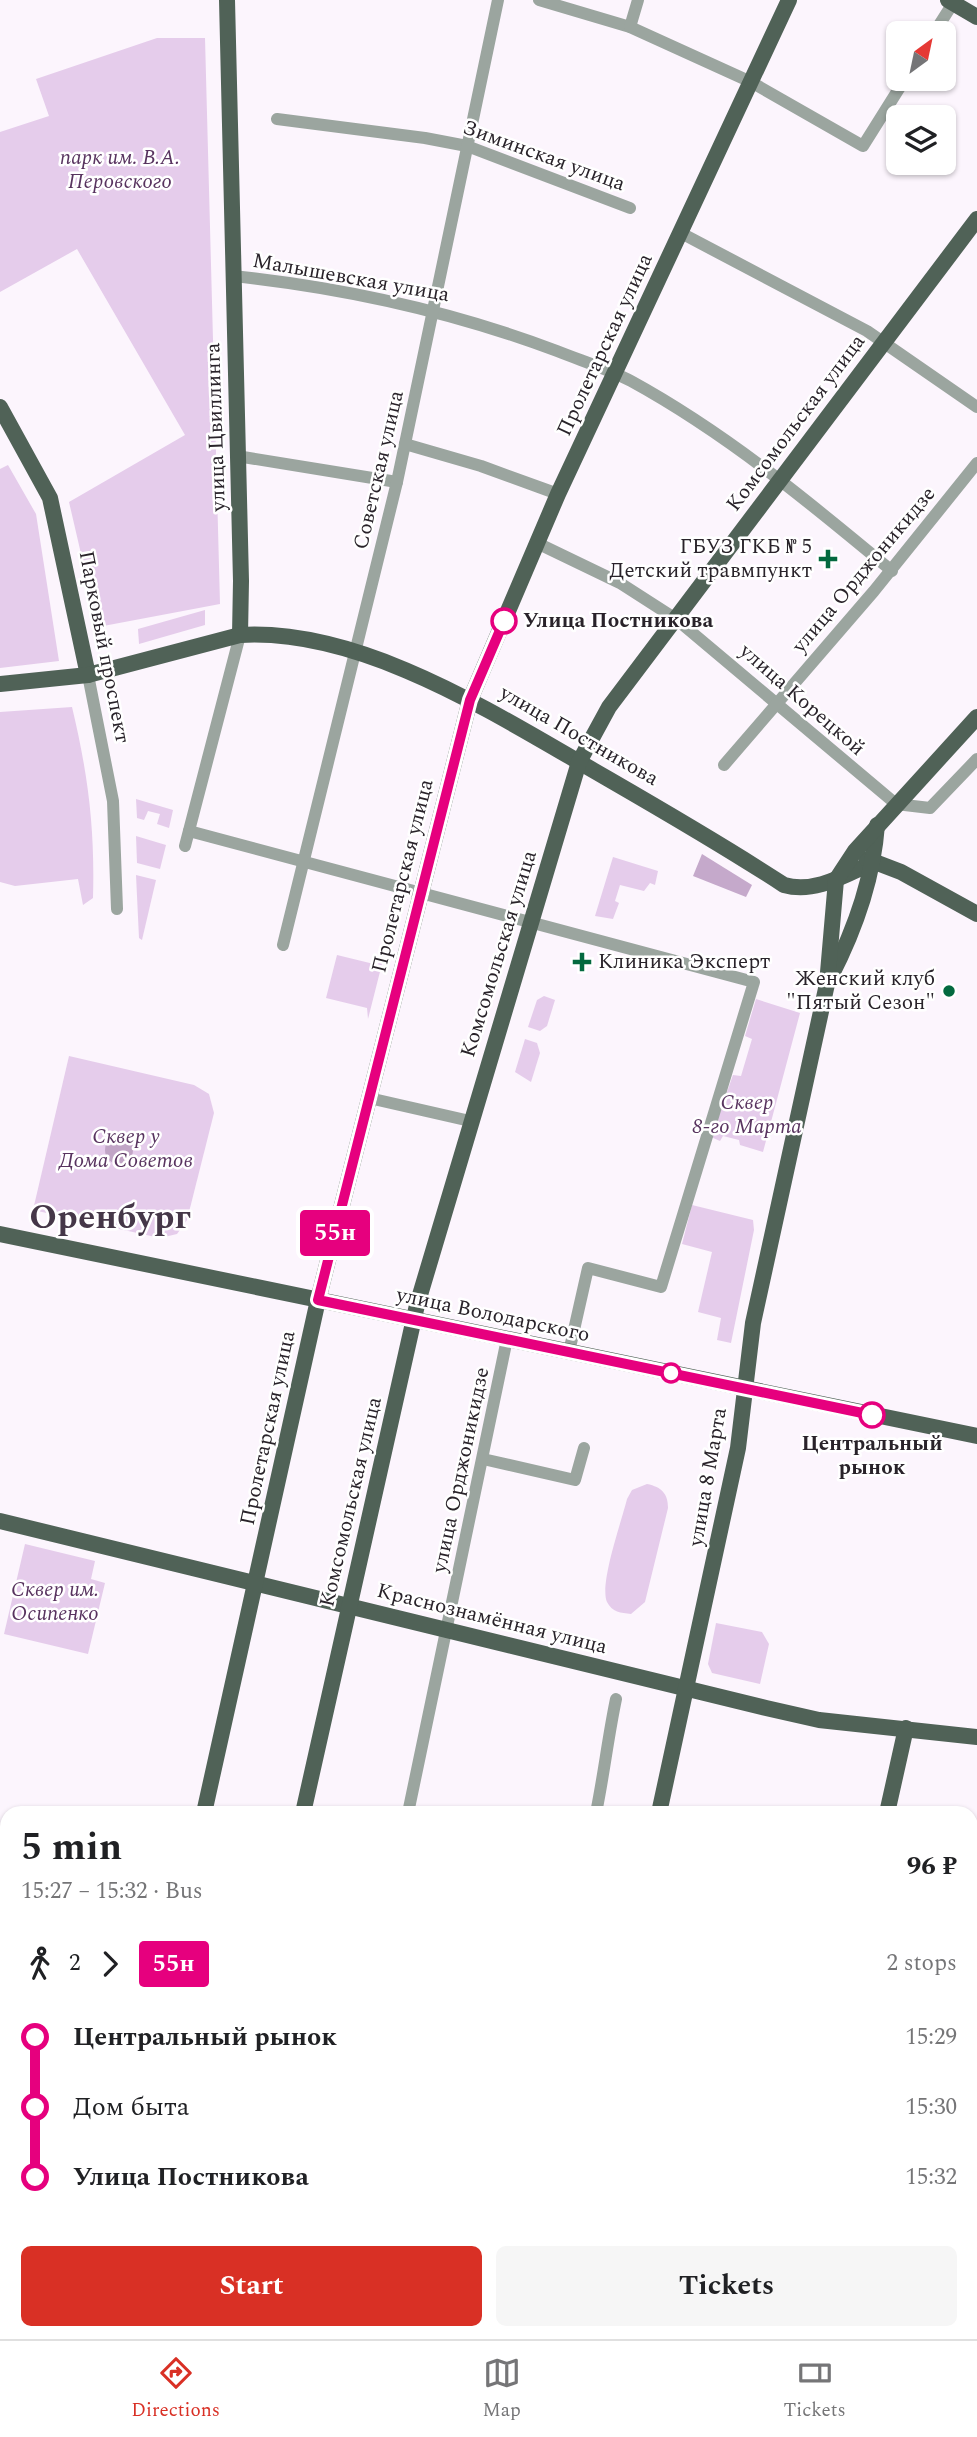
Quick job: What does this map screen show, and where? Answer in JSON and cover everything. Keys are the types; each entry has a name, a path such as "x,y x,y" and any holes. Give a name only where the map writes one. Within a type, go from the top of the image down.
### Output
{"main road":[{"name":"улица Цвиллинга","path":"227,0 241,581 240,635"},
{"name":"Пролетарская улица","path":"206,1806 318,1300 470,700 558,494 789,0"},
{"path":"952,1 977,17"},
{"name":"Комсомольская улица","path":"305,1806 413,1321 470,1121 579,762 609,707 977,219"},
{"name":"Парковый проспект","path":"0,407 50,498 88,675"},
{"name":"улица Постникова","path":"0,684 88,675 240,635 260,634 291,638 357,652 470,700 685,821 784,885 794,888 836,880 874,862"},
{"path":"836,880 855,851 895,804 977,717"},
{"name":"улица 8 Марта","path":"827,984 850,934 874,862 877,825"},
{"path":"855,851 874,862 901,872 977,914"},
{"name":"улица 8 Марта","path":"660,1806 738,1448 743,1388 785,1168 827,984 836,880"},
{"name":"улица Володарского","path":"0,1234 977,1436"},
{"name":"Краснознамённая улица","path":"0,1521 819,1720 977,1737"},
{"path":"889,1806 906,1728"}],"street":[{"name":"Советская улица","path":"283,946 397,482 498,0"},
{"path":"538,0 630,27 751,82 863,146 897,91"},
{"path":"630,27 638,0"},
{"path":"941,21 952,1"},
{"name":"Зиминская улица","path":"277,119 373,130 467,146 630,208"},
{"path":"681,233 884,341 977,407"},
{"name":"Малышевская улица","path":"233,276 334,290 433,309 615,374 678,410 781,479 892,571"},
{"path":"405,444 481,466 558,494"},
{"path":"237,456 397,482"},
{"name":"улица Орджоникидзе","path":"724,765 892,571 977,463"},
{"name":"улица Корецкой","path":"537,543 620,583 676,619 895,804"},
{"name":"улица Цвиллинга","path":"185,846 240,635"},
{"name":"Парковый проспект","path":"88,675 113,801 117,909"},
{"path":"895,804 930,808 977,758"},
{"path":"190,831 531,920 754,982 661,1287 588,1268 569,1352"},
{"path":"369,1098 470,1121"},
{"name":"улица Орджоникидзе","path":"410,1806 449,1630 507,1339"},
{"path":"482,1459 575,1480 584,1448"},
{"path":"598,1806 609,1754 607,1742 616,1699"}],"green space":[{"name":"парк им. В.А. Перовского","path":"157,38 205,38 220,604 98,627 69,502 185,435 77,249 0,292 0,132 49,116 36,79"},
{"path":"8,465 36,514 59,661 0,668 0,469"},
{"path":"205,610 205,625 139,644 138,629"},
{"path":"72,707 86,778 93,848 93,898 83,905 78,879 15,886 0,882 0,712"},
{"path":"136,799 173,810 169,828 157,824 160,814 148,811 144,820 137,818"},
{"path":"136,836 166,845 160,869 137,863"},
{"path":"613,857 658,871 655,885 650,883 644,891 620,885 615,901 619,903 613,919 595,916"},
{"path":"136,875 156,880 142,940 139,938"},
{"path":"382,952 385,952 368,1019 367,1008 326,998 337,955 378,965"},
{"path":"544,996 555,1000 547,1026 540,1031 528,1027 537,1000"},
{"name":"Сквер 8-го Марта","path":"756,999 800,1013 763,1152 740,1145 739,1140 723,1136 720,1141 711,1137 733,1075 741,1076 752,1039 745,1036"},
{"path":"525,1039 537,1043 540,1053 531,1082 515,1072"},
{"name":"Сквер у Дома Советов","path":"69,1056 194,1085 209,1094 214,1113 187,1220 177,1234 160,1238 33,1210"},
{"path":"692,1205 753,1220 754,1230 731,1343 717,1340 721,1318 698,1312 712,1252 682,1244"},
{"path":"647,1484 663,1492 668,1508 645,1602 631,1614 624,1613 614,1610 607,1602 605,1593 608,1567 627,1499 632,1490"},
{"name":"Сквер им. Осипенко","path":"25,1544 95,1561 91,1579 105,1583 88,1654 4,1634"},
{"path":"716,1623 762,1632 769,1644 760,1684 712,1673 708,1664"}],"shaded area":[{"path":"702,854 752,885 746,897 693,876"},
{"path":"119,1136 129,1140 133,1150 129,1160 119,1164 109,1160 105,1150 109,1140"}],"bus line":[{"name":"55н","path":"504,621 470,700 318,1300 872,1415"}],"place":[{"name":"ГБУЗ ГКБ № 5 Детский травмпункт","path":"828,559"},
{"name":"Улица Постникова","path":"504,621"},
{"name":"Клиника Эксперт","path":"582,962"},
{"name":"Женский клуб \"Пятый Сезон\"","path":"949,991"},
{"name":"Центральный рынок","path":"872,1415"}],"district":[{"name":"Оренбург","path":"110,1217"}]}
